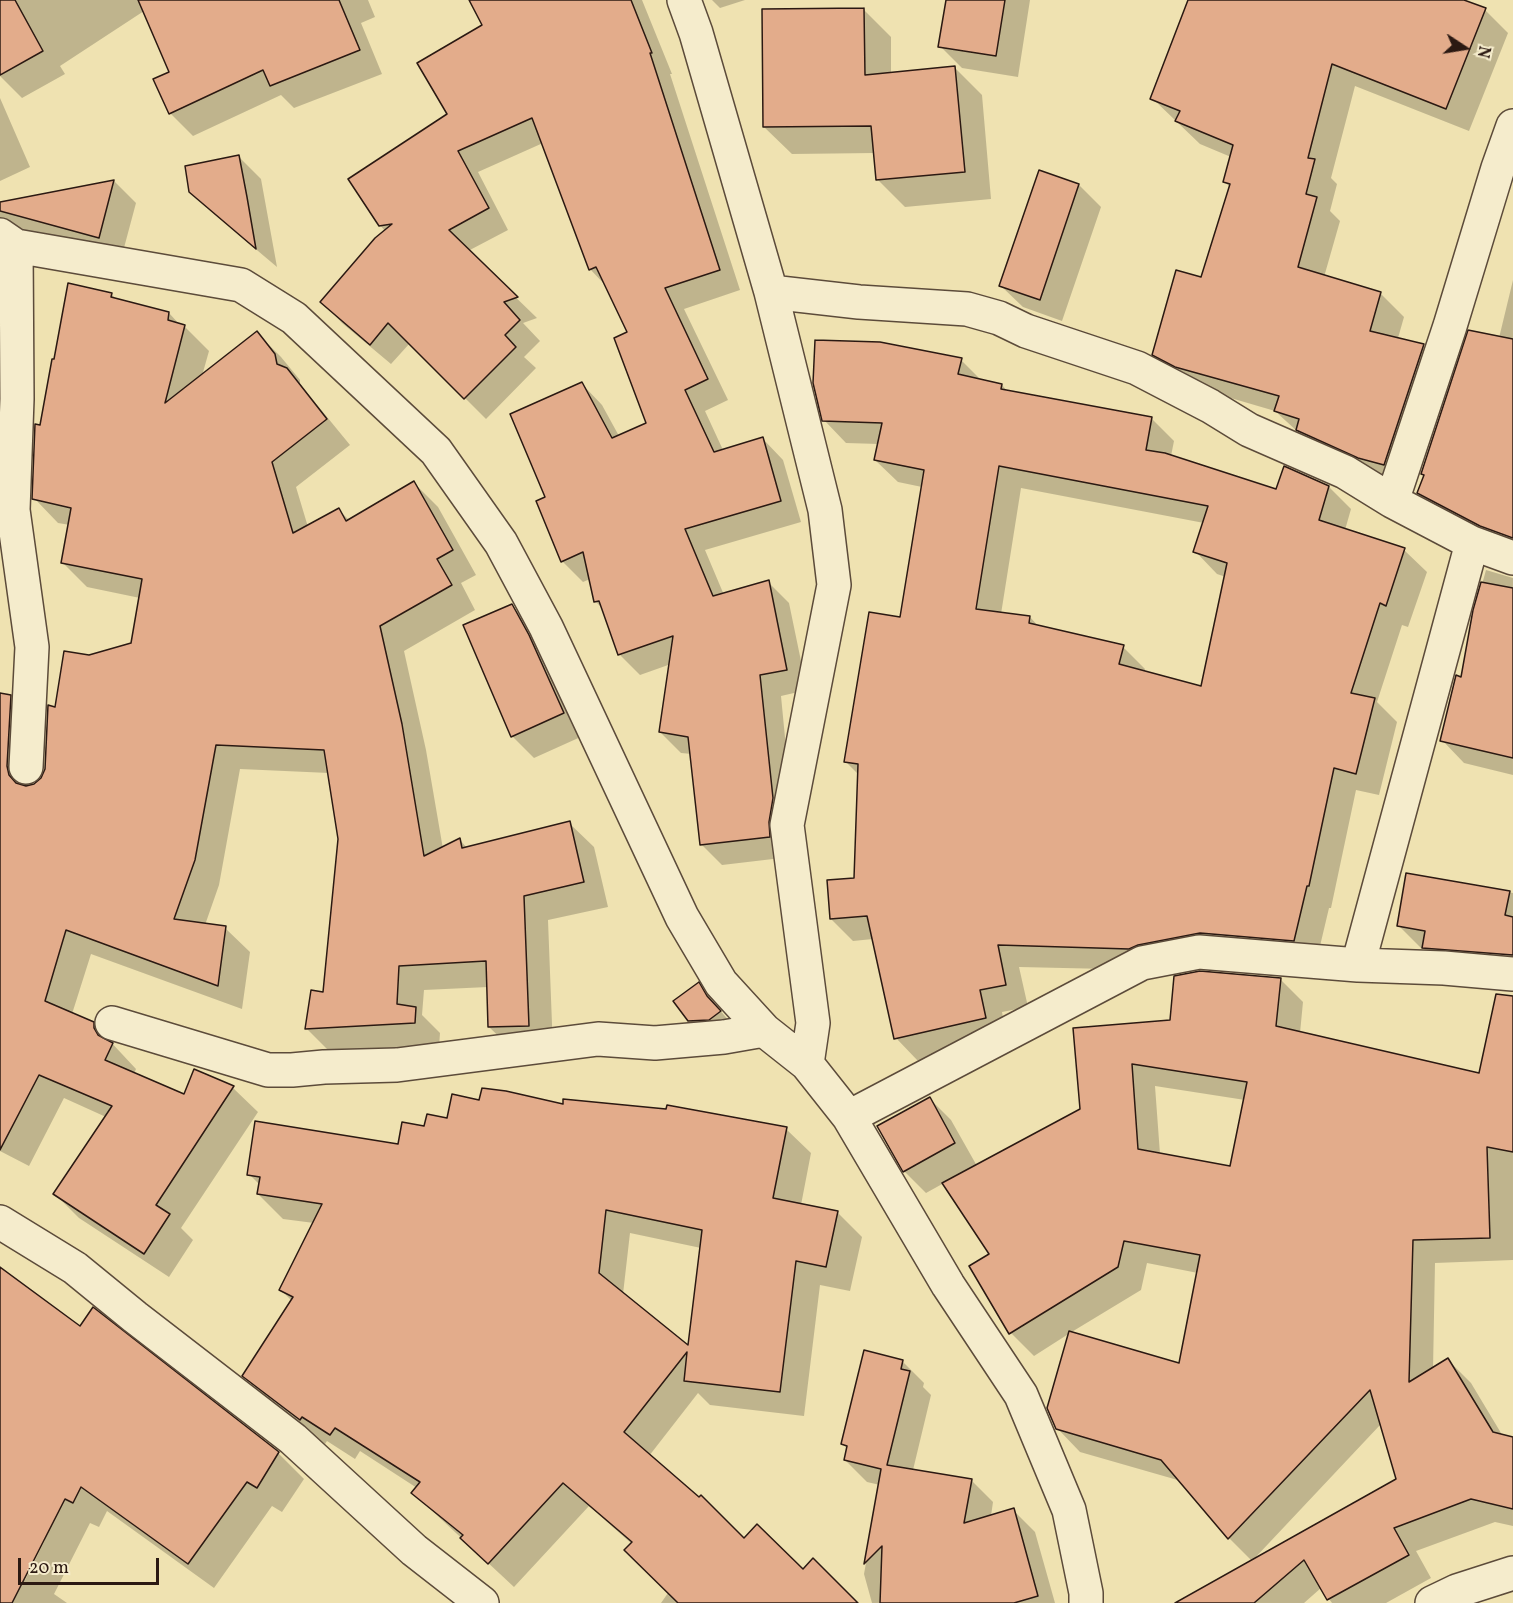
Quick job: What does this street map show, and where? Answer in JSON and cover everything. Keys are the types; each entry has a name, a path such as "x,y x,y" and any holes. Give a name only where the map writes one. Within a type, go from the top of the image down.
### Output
{"street":[{"path":"684,0 696,33 771,292 825,510 834,585 787,825 813,1023 807,1064"},
{"path":"1392,501 1513,126"},
{"path":"26,767 32,647 13,510 17,399 8,240 241,285 294,318 436,451 501,543 546,627 682,916 721,983 764,1030 807,1064 849,1117 948,1285 1021,1395 1069,1510 1086,1603"},
{"path":"771,292 859,302 967,309 999,318 1026,331 1137,368 1210,406 1249,430 1345,472 1392,501 1472,543 1513,558"},
{"path":"1358,965 1472,543"},
{"path":"849,1117 1142,963 1199,952 1358,965 1444,968 1513,974"},
{"path":"112,1023 268,1070 397,1065 598,1039 655,1043 724,1037 764,1030"},
{"path":"0,1222 75,1268 293,1439 414,1550 482,1603"},
{"path":"1432,1603 1457,1591 1513,1573"}],"building":[{"path":"0,0 15,0 43,51 0,75"},
{"path":"138,0 339,0 360,50 270,86 263,70 169,114 153,79 169,72"},
{"path":"469,0 631,0 652,53 650,53 720,270 665,288 708,379 685,390 714,452 763,437 781,501 685,529 713,596 769,580 787,670 760,675 773,798 769,822 770,837 700,845 688,737 659,732 673,636 618,655 599,601 594,602 583,552 561,562 536,501 545,497 510,414 582,382 612,438 646,423 614,338 627,332 596,267 589,270 532,118 458,151 489,208 449,230 518,297 504,302 520,320 505,335 516,347 464,399 388,323 370,345 320,302 375,238 392,224 379,226 348,179 447,114 417,63 482,25"},
{"path":"946,0 1005,0 996,56 938,47"},
{"path":"1188,0 1464,0 1486,8 1446,109 1332,64 1308,158 1315,159 1306,194 1317,197 1298,267 1381,292 1370,331 1424,344 1384,465 1358,458 1296,430 1299,419 1274,411 1279,396 1175,367 1152,355 1176,270 1201,277 1230,184 1223,182 1233,145 1175,121 1180,111 1150,99"},
{"path":"864,8 865,75 955,66 965,172 876,180 871,126 763,127 762,9"},
{"path":"239,155 256,249 189,192 185,166"},
{"path":"1039,170 1079,184 1040,300 999,286"},
{"path":"114,180 99,238 0,211 0,202"},
{"path":"68,283 112,293 111,297 169,312 168,320 185,325 165,403 257,331 275,354 277,364 287,368 327,419 272,462 293,533 339,508 346,521 414,481 453,550 437,559 452,585 380,626 402,724 424,856 460,838 462,848 570,821 584,882 524,896 529,1026 488,1027 486,961 399,966 397,1004 416,1007 415,1023 305,1029 311,990 323,992 338,839 324,750 216,745 195,860 174,919 226,926 218,986 66,930 45,1001 94,1022 98,1035 113,1043 105,1060 184,1094 194,1069 234,1086 156,1205 170,1214 144,1254 53,1194 112,1106 39,1075 0,1150 0,693 11,695 7,766 9,775 16,783 26,786 34,784 41,778 45,769 48,705 55,707 64,651 89,655 131,643 142,579 61,563 71,508 32,499 35,424 40,425"},
{"path":"1468,330 1513,339 1513,538 1480,526 1417,493 1424,475 1421,474"},
{"path":"815,340 880,342 962,358 958,374 1002,384 1001,389 1152,417 1146,450 1165,453 1276,489 1284,466 1329,486 1319,520 1405,548 1386,606 1380,603 1351,693 1375,698 1356,774 1334,768 1309,886 1307,886 1294,941 1200,933 1138,945 1129,949 998,945 1006,985 980,990 986,1018 894,1039 867,916 830,919 827,880 854,878 858,764 844,762 869,612 900,617 924,470 874,460 882,423 822,421 813,383","holes":["999,466 1208,506 1193,552 1227,563 1201,686 1119,664 1124,645 1029,623 1030,616 976,609"]},
{"path":"1481,582 1513,588 1513,758 1440,741 1456,675 1461,677 1473,610"},
{"path":"512,604 529,635 564,713 511,737 463,625"},
{"path":"1406,873 1510,891 1505,915 1513,917 1513,955 1422,948 1425,931 1397,926"},
{"path":"1200,971 1281,978 1276,1026 1479,1073 1496,994 1513,996 1513,1152 1487,1147 1490,1238 1413,1240 1409,1382 1448,1358 1493,1432 1513,1437 1513,1509 1471,1499 1394,1528 1409,1555 1327,1600 1304,1560 1254,1603 1175,1603 1396,1479 1370,1390 1228,1539 1161,1460 1056,1429 1047,1408 1069,1331 1179,1363 1200,1255 1124,1241 1118,1267 1009,1334 969,1266 989,1254 942,1183 1080,1109 1073,1028 1170,1020 1174,976","holes":["1132,1064 1247,1082 1230,1166 1138,1149"]},
{"path":"699,982 707,996 721,1011 709,1020 688,1021 673,1001"},
{"path":"482,1088 563,1104 563,1099 666,1109 667,1105 787,1127 773,1198 838,1211 826,1267 796,1261 780,1392 684,1381 687,1352 624,1432 699,1497 701,1495 744,1538 757,1524 803,1569 813,1558 858,1603 678,1603 624,1550 632,1542 563,1483 488,1564 460,1538 463,1535 411,1493 420,1482 335,1428 330,1435 302,1417 300,1420 242,1376 293,1297 279,1290 322,1204 257,1194 260,1177 247,1175 255,1121 398,1144 402,1122 424,1126 427,1114 447,1118 452,1094 479,1100","holes":["606,1210 702,1230 688,1345 599,1273"]},
{"path":"930,1097 955,1143 903,1172 877,1126"},
{"path":"0,1267 80,1326 93,1307 279,1452 257,1488 247,1482 188,1564 81,1487 73,1503 65,1499 12,1603 0,1603"},
{"path":"864,1350 903,1360 901,1369 910,1371 887,1465 972,1479 964,1523 1014,1508 1038,1596 1014,1603 880,1603 882,1546 864,1564 881,1469 844,1460 847,1446 841,1444"}]}
